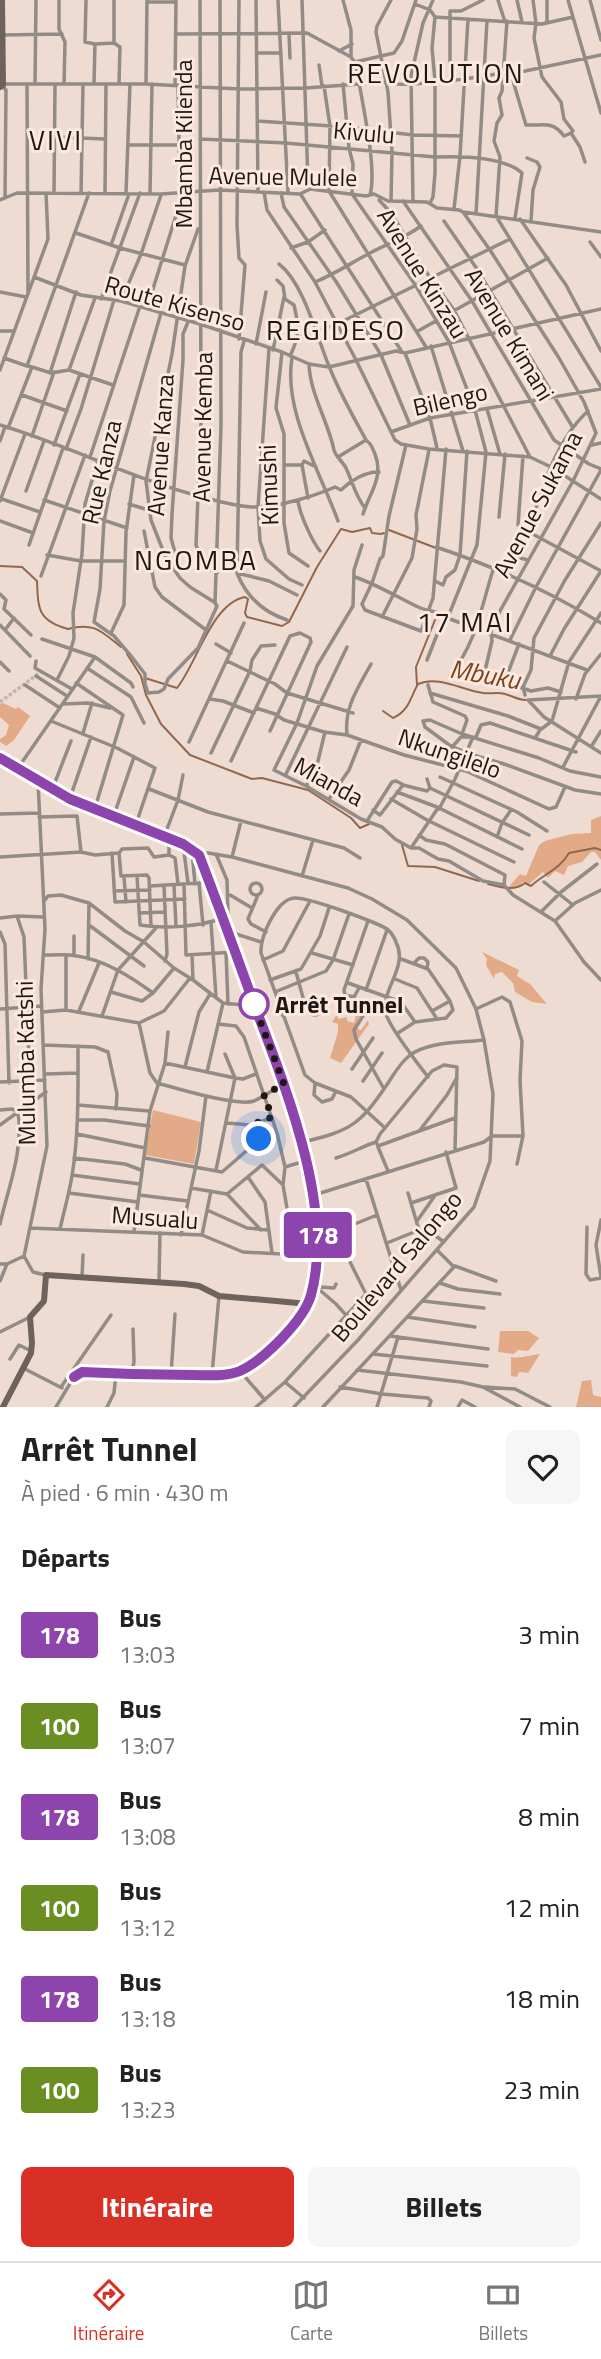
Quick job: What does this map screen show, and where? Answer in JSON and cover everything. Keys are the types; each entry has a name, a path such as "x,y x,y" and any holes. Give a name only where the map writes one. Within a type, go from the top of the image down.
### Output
{"street":[{"path":"2,0 1,84 6,90 2,199"},
{"path":"35,84 36,0"},
{"path":"59,0 58,25 65,43 64,85"},
{"path":"86,0 85,43 114,43 120,47 119,83"},
{"path":"114,0 114,43"},
{"name":"Mbamba Kilenda","path":"200,0 201,422 196,545 203,564 217,573"},
{"name":"Avenue Kemba","path":"111,633 145,674 148,693 159,692 198,648 216,609 221,426 220,0"},
{"path":"239,0 239,258 245,264 237,573 254,602 287,620"},
{"path":"256,0 258,191"},
{"path":"278,0 288,193"},
{"path":"302,0 310,189"},
{"path":"343,0 351,30 351,57"},
{"path":"391,0 377,26 392,152 391,201"},
{"path":"413,202 413,66 423,23 433,0"},
{"path":"450,79 450,11 461,11 483,0"},
{"path":"498,0 506,21 502,91 499,98 502,115 497,123 494,141 500,155 496,216 601,388"},
{"path":"517,0 522,22"},
{"path":"533,0 536,23 534,38 543,81 561,102 564,119 573,131 571,133 585,162"},
{"path":"547,0 547,23"},
{"path":"568,0 601,113"},
{"path":"590,0 601,40"},
{"path":"146,84 147,1 176,1 181,193 147,308"},
{"path":"355,62 393,54 402,41 416,2 430,10 435,17 432,48 435,157 433,197 430,203"},
{"path":"435,17 536,23 573,17"},
{"path":"454,209 468,19"},
{"path":"476,214 487,21"},
{"path":"2,35 62,34"},
{"path":"177,34 312,35 351,57 355,62 367,131 373,195 393,214 431,278 454,310 530,457"},
{"path":"289,34 290,58"},
{"path":"94,84 95,44"},
{"path":"339,51 352,44"},
{"path":"257,53 280,53"},
{"path":"1,84 119,83 219,89 283,89 385,82 412,85 511,74 601,55"},
{"path":"319,65 330,126 329,191 367,255 429,346 465,451 460,555 455,570 443,585 435,581"},
{"path":"511,74 526,125 544,123 558,129 564,136 571,133"},
{"path":"27,84 27,295"},
{"path":"81,193 83,84"},
{"path":"105,192 106,84"},
{"path":"111,245 128,193 130,84"},
{"path":"150,193 152,84"},
{"path":"343,84 353,164 352,194"},
{"path":"54,193 55,85"},
{"path":"595,97 601,94"},
{"path":"257,121 413,135 461,136"},
{"path":"54,137 105,139"},
{"name":"Kivulu","path":"200,139 286,143 435,157 460,156 500,162 511,165 522,173 518,219"},
{"path":"128,145 180,145"},
{"path":"527,158 537,162 540,167 533,190 531,221"},
{"name":"Avenue Mulele","path":"2,199 17,193 161,194 219,190 300,194 310,189 373,195 391,201 430,203 437,208 601,232"},
{"path":"264,192 267,210 314,282 396,440 406,445 429,449 530,457 601,499"},
{"path":"0,193 2,199"},
{"path":"0,370 48,239 47,193"},
{"path":"0,441 22,395 89,193"},
{"path":"101,299 140,193"},
{"path":"281,193 284,207 357,314 381,355 410,425"},
{"path":"121,300 141,254 161,194"},
{"path":"300,194 404,352 430,418 437,448"},
{"name":"Avenue Kinzau","path":"352,194 416,286 449,342 475,410 486,452 479,535 472,560 427,660"},
{"name":"Avenue Kimani","path":"403,201 472,302 554,440 601,468"},
{"name":"Avenue Sukama","path":"463,212 559,358 596,427 592,445 517,579 491,633 484,676 504,683"},
{"path":"518,219 548,258 582,312 601,351"},
{"path":"443,221 470,258 572,426"},
{"path":"200,223 185,265 146,481 148,510 154,533 172,566 190,587 215,603"},
{"path":"314,282 349,267 421,226"},
{"path":"291,248 308,242 325,230"},
{"path":"76,233 185,265"},
{"path":"296,339 337,324 510,239"},
{"path":"590,242 601,257"},
{"path":"418,331 548,258"},
{"path":"279,264 295,284 329,367 379,463 379,472 363,514"},
{"name":"Route Kisenso","path":"34,277 95,298 121,300 200,324 309,364 329,367 601,309"},
{"path":"277,281 283,286 284,297 271,349 258,507 260,541 265,557 289,579 302,586"},
{"path":"0,292 27,295"},
{"path":"31,437 44,403 76,292"},
{"path":"256,344 266,292"},
{"path":"284,297 295,308 299,331 291,357 290,387 293,404 338,521"},
{"path":"69,370 95,298"},
{"path":"29,545 90,377 114,300"},
{"path":"41,576 88,456 140,306"},
{"name":"Rue Kanza","path":"111,633 94,624 104,521 116,467 161,313"},
{"name":"Avenue Kanza","path":"172,566 178,563 171,538 182,341 188,322"},
{"path":"0,331 13,331"},
{"name":"Kimushi","path":"282,352 276,408 284,435 284,523 289,553 308,566"},
{"path":"4,358 52,372 69,370 114,385"},
{"path":"309,364 310,379 333,441 334,452 365,508"},
{"path":"54,445 80,374"},
{"name":"Bilengo","path":"391,432 430,418 601,388"},
{"path":"22,395 67,411"},
{"path":"487,408 503,454 499,517"},
{"path":"529,560 520,558 551,467 572,426 588,411"},
{"path":"5,426 174,490 217,501 258,507 308,498 335,487 341,491 352,482 372,472 379,472"},
{"path":"25,434 0,499 40,512"},
{"path":"338,457 366,440"},
{"path":"26,492 44,441"},
{"path":"592,445 601,443"},
{"path":"406,445 383,556 362,604 363,608 382,617 422,631 430,610 435,581 446,449"},
{"path":"382,617 408,569 429,449"},
{"path":"518,524 523,456"},
{"path":"57,680 72,648 75,630 73,613 81,561 85,504 98,460"},
{"path":"308,498 303,461 317,466"},
{"path":"284,465 302,465"},
{"path":"510,640 601,468"},
{"path":"111,633 124,605 124,561 134,475"},
{"path":"44,500 127,528"},
{"path":"299,500 299,509 314,544 320,551"},
{"path":"129,504 148,510"},
{"path":"0,521 33,533"},
{"path":"525,695 523,687 531,670 534,638 601,523"},
{"path":"144,531 155,587 162,597 206,630"},
{"path":"529,531 601,571 551,656"},
{"path":"297,723 317,666 353,606 354,570 362,545"},
{"path":"436,547 536,587 599,622"},
{"path":"47,555 81,561 124,561"},
{"path":"450,675 464,658 476,628 492,570"},
{"path":"237,573 269,582 297,595"},
{"path":"355,577 450,619 587,670"},
{"path":"0,594 6,600 4,608 31,635"},
{"path":"535,738 541,729 552,721 569,662 599,622 601,613"},
{"path":"14,618 2,629 30,656"},
{"path":"189,742 244,623"},
{"path":"231,761 290,636 300,633 310,638 311,642 270,731"},
{"path":"42,639 95,657 133,687"},
{"path":"216,644 230,653"},
{"path":"519,644 504,683 531,691 548,688 561,692"},
{"path":"211,753 261,646 275,645"},
{"path":"286,775 346,647"},
{"path":"576,699 587,670 601,654"},
{"path":"18,768 95,657"},
{"path":"36,661 34,668 72,689"},
{"path":"227,661 287,693 353,713"},
{"path":"0,662 9,671"},
{"path":"347,735 345,719 371,664"},
{"path":"88,668 131,697 144,723"},
{"path":"36,677 67,696"},
{"path":"76,682 123,715 95,810"},
{"path":"25,685 61,706"},
{"path":"428,685 433,702 467,719 462,734"},
{"path":"430,693 508,716 541,729"},
{"path":"601,696 528,700 537,712 601,753"},
{"path":"563,767 574,751 577,739 601,696"},
{"path":"210,699 254,713"},
{"path":"61,706 70,702 112,708"},
{"path":"83,733 92,704"},
{"path":"595,705 601,711"},
{"name":"Nkungilelo","path":"257,708 308,727 347,735 458,769 486,779 501,789 549,809 556,807 565,787"},
{"path":"601,777 570,771 462,734 430,720 423,721 423,726 452,747 565,787 601,794"},
{"path":"51,721 92,737 155,768 136,826"},
{"name":"Mianda","path":"297,723 274,770 361,819 382,827 411,848 419,848 438,859 449,861 483,881 504,885"},
{"path":"411,848 427,820 446,796 481,725 490,723 574,751"},
{"path":"591,747 601,731"},
{"path":"306,786 316,769 325,732"},
{"path":"70,799 92,737"},
{"path":"452,747 460,737 474,737"},
{"path":"52,790 71,740"},
{"path":"328,799 348,770 361,740"},
{"path":"113,817 134,757"},
{"path":"0,758 70,799 194,850 225,916 284,1084 301,1143 318,1236 316,1286 309,1304 298,1321 259,1359 240,1371 212,1375 82,1372 63,1389"},
{"path":"169,855 167,838 183,775"},
{"path":"440,777 530,819 547,831"},
{"path":"427,779 430,788 529,835"},
{"path":"367,821 394,780 427,791 430,788"},
{"name":"Mulumba Katshi","path":"24,1256 47,1146 41,1006 46,929 43,917 45,900 40,855 38,781"},
{"path":"373,810 380,815 403,785"},
{"path":"149,789 208,813 344,848 360,858"},
{"path":"397,792 438,808 522,849"},
{"path":"391,799 427,820 514,862"},
{"path":"497,837 511,810"},
{"path":"0,814 77,816 81,852"},
{"path":"232,857 241,821"},
{"path":"419,835 426,840 444,844 505,874 504,885 513,895 555,921 584,962 601,980"},
{"path":"302,876 313,840"},
{"path":"183,844 186,955 236,952"},
{"path":"0,857 81,852 95,855 119,853 122,849 148,848 154,857 169,855 176,859 176,926"},
{"path":"194,850 203,925"},
{"name":"Boulevard Salongo","path":"194,850 232,857 351,890 373,899 407,920 456,968 476,1009 484,1040 492,1094 492,1136 490,1166 474,1207 438,1251 294,1407"},
{"path":"112,853 115,902 165,902 185,899"},
{"path":"103,1016 118,970 144,942 153,927 148,877 120,875 119,853"},
{"path":"216,854 228,880 229,894 225,916"},
{"path":"541,912 597,864"},
{"path":"124,876 125,902"},
{"path":"137,876 140,925 203,925 225,916"},
{"path":"114,891 137,891 209,881"},
{"path":"544,882 572,905"},
{"path":"164,886 165,961"},
{"path":"555,921 572,905 601,890"},
{"path":"229,894 252,908"},
{"path":"45,900 54,895 89,903 215,998 225,1003 243,1005 253,1002"},
{"path":"258,895 248,916 249,921 266,932"},
{"path":"385,1128 351,1097 315,1083 305,1075 263,960 261,942 284,902 294,898 310,901 387,930 398,947 400,959 387,998 386,1012 411,1055 428,1077"},
{"path":"263,960 283,951 310,901"},
{"path":"88,959 89,903"},
{"path":"270,980 301,969 320,936 330,908"},
{"path":"139,913 165,912"},
{"path":"275,992 323,973 332,960 349,914"},
{"path":"17,916 24,937 30,1081"},
{"path":"0,918 43,917"},
{"path":"359,988 354,997 347,997 344,990 368,921"},
{"path":"211,922 217,991 215,998"},
{"path":"89,925 144,967"},
{"path":"366,990 387,930"},
{"path":"0,932 5,944 9,1083"},
{"path":"229,932 261,942"},
{"path":"74,936 74,955"},
{"path":"207,1072 225,1003 226,953"},
{"path":"311,953 353,965"},
{"path":"43,955 74,955 88,959 118,970 153,993"},
{"path":"42,1012 79,1011 139,1023 164,1011 192,979 192,955"},
{"path":"66,956 66,1010"},
{"path":"414,963 419,958 425,958 428,962 427,968"},
{"path":"398,1033 415,1023 446,1018 452,1013 450,1000 427,968 400,959"},
{"path":"79,1011 99,963"},
{"path":"110,992 139,1001 153,993 174,968"},
{"path":"282,1015 307,1006 296,972"},
{"path":"395,979 415,986 438,1019"},
{"path":"347,983 403,1003 415,1023"},
{"path":"185,1067 199,1012 210,994"},
{"path":"476,1009 502,997 510,1002 518,1023 523,1049 520,1072 523,1136 517,1164"},
{"path":"432,1011 450,1000"},
{"path":"0,1009 41,1006"},
{"path":"372,1011 386,1012"},
{"path":"363,1016 354,1030 356,1039 384,1089"},
{"path":"139,1023 150,1073 157,1083 206,1096 252,1101 284,1084"},
{"path":"218,1024 237,1026 272,1117 285,1167 283,1185 295,1255"},
{"path":"134,1232 150,1111 157,1083 166,1063 168,1032"},
{"path":"352,1069 373,1038"},
{"path":"301,1143 350,1128 368,1111 398,1068 411,1055 432,1046 484,1040"},
{"path":"44,1045 95,1047 110,1055 117,1094 116,1109"},
{"path":"60,1229 75,1158 78,1046"},
{"path":"363,1081 382,1053"},
{"path":"216,1171 234,1078 225,1055"},
{"path":"166,1063 234,1078 245,1079 256,1074"},
{"path":"388,1171 377,1144 385,1128 432,1071 448,1065 457,1067 455,1150"},
{"path":"45,1074 78,1073"},
{"path":"420,1130 447,1095 456,1077"},
{"path":"0,1082 45,1080"},
{"path":"315,1083 314,1095 322,1102 332,1099 336,1091"},
{"path":"0,1125 46,1092"},
{"path":"181,1235 206,1096"},
{"path":"78,1105 150,1111"},
{"path":"0,1110 12,1109 18,1112"},
{"path":"0,1224 17,1156 20,1125 18,1112"},
{"path":"226,1123 251,1125 272,1117"},
{"path":"336,1158 377,1144 397,1141 455,1118"},
{"path":"78,1120 104,1120 149,1126"},
{"path":"144,1158 224,1171 259,1139 251,1125"},
{"path":"77,1134 145,1148"},
{"path":"312,1196 488,1140 492,1136 523,1136"},
{"path":"411,1203 456,1188 446,1152"},
{"path":"75,1158 125,1164 142,1170"},
{"path":"285,1167 305,1161"},
{"path":"227,1194 262,1165 283,1185"},
{"path":"72,1175 140,1184"},
{"path":"248,1177 264,1199 272,1253"},
{"path":"366,1179 401,1291"},
{"path":"191,1188 227,1194 261,1230"},
{"path":"202,1235 211,1191"},
{"path":"408,1192 419,1230"},
{"path":"69,1193 138,1202"},
{"path":"139,1195 188,1201"},
{"path":"417,1221 435,1195"},
{"path":"207,1210 247,1228 269,1230"},
{"path":"256,1407 285,1382 367,1293 352,1269 340,1230 377,1215"},
{"path":"587,1227 586,1274 590,1280 601,1277 596,1245 601,1220"},
{"name":"Musualu","path":"30,1228 202,1235 238,1251 317,1256"},
{"path":"387,1242 419,1230 431,1233 444,1242"},
{"path":"159,1281 160,1233"},
{"path":"438,1251 454,1266 496,1281"},
{"path":"82,1277 83,1255"},
{"path":"0,1264 7,1264 24,1256 33,1272 46,1275 159,1281 199,1286 219,1296 309,1304"},
{"path":"0,1281 7,1264"},
{"path":"323,1406 454,1266"},
{"path":"0,1332 30,1317 44,1301 46,1275"},
{"path":"440,1283 458,1289 500,1294"},
{"path":"316,1286 334,1288 336,1284"},
{"path":"316,1286 346,1315"},
{"path":"212,1375 219,1296"},
{"path":"423,1301 484,1308"},
{"path":"171,1375 175,1314"},
{"path":"56,1407 63,1389 111,1315"},
{"path":"3,1407 31,1351 30,1317"},
{"path":"407,1317 475,1327"},
{"path":"131,1374 133,1329"},
{"path":"390,1336 488,1349"},
{"path":"377,1407 398,1337"},
{"path":"10,1359 19,1345 31,1351"},
{"path":"373,1354 487,1366"},
{"path":"23,1368 63,1389"},
{"path":"357,1370 388,1376 515,1389 550,1407"},
{"path":"240,1371 265,1400"},
{"path":"107,1407 114,1393 116,1373"},
{"path":"285,1382 304,1398"},
{"path":"340,1387 430,1399 429,1407"},
{"path":"483,1387 520,1407"},
{"path":"457,1407 461,1400 475,1407"},
{"path":"323,1406 334,1407"}],"shaded area":[{"path":"0,704 16,709 18,707 30,716 14,740 6,746 0,742 9,725 0,717"},
{"path":"601,816 601,860 595,852 591,852 582,862 568,866 564,875 555,871 548,878 543,872 529,884 523,882 517,888 508,888 520,874 526,876 539,845 571,834 591,833 591,820"},
{"path":"482,952 519,970 517,976 530,984 547,1004 532,1002 515,992 513,983 502,972 495,974 494,979"},
{"path":"337,1014 338,1019 347,1017 347,1021 354,1023 356,1015 361,1016 356,1024 361,1030 368,1020 369,1024 341,1063 330,1058 338,1032 338,1024 332,1022"},
{"path":"153,1110 201,1122 194,1164 145,1155"},
{"path":"500,1331 528,1331 539,1338 528,1351 518,1350 514,1354 498,1352"},
{"path":"540,1354 528,1373 519,1372 517,1377 511,1376 511,1357"},
{"path":"591,1380 593,1395 601,1397 601,1407 576,1407 582,1381"}],"waterway":[{"path":"145,678 177,688 214,622 223,610 245,597 248,599 245,613 247,617 282,626 289,622 317,567 341,529 352,532 370,528 372,533 384,533"},
{"path":"389,530 436,548"},
{"path":"0,566 22,567 37,581 39,606 45,618 68,629 97,629 121,647"},
{"path":"417,685 416,667 435,620"},
{"path":"127,654 141,676 146,695 161,724 190,755 252,779 262,778 308,790 351,818 360,828 369,824"},
{"name":"Mbuku","path":"383,711 393,718 406,708 418,684 434,681 526,700"},
{"path":"402,845 408,866 435,867 479,881"},
{"path":"488,884 507,888 525,883 531,886 569,853 595,848 601,850"}],"tunnel":[{"path":"0,702 41,672"}],"bus line":[{"name":"178","path":"0,758 70,799 183,844 199,855 294,1111 318,1227 317,1256 309,1304 298,1321 250,1365 231,1374 82,1372 74,1377"}],"place":[{"name":"Arrêt Tunnel","path":"254,1004"}],"district":[{"name":"REVOLUTION","path":"436,72"},
{"name":"VIVI","path":"56,139"},
{"name":"REGIDESO","path":"336,329"},
{"name":"NGOMBA","path":"196,559"},
{"name":"17 MAI","path":"465,621"}],"route":[{"path":"254,1004 253,1002 284,1084 264,1095 272,1117 251,1125 259,1139"}]}
